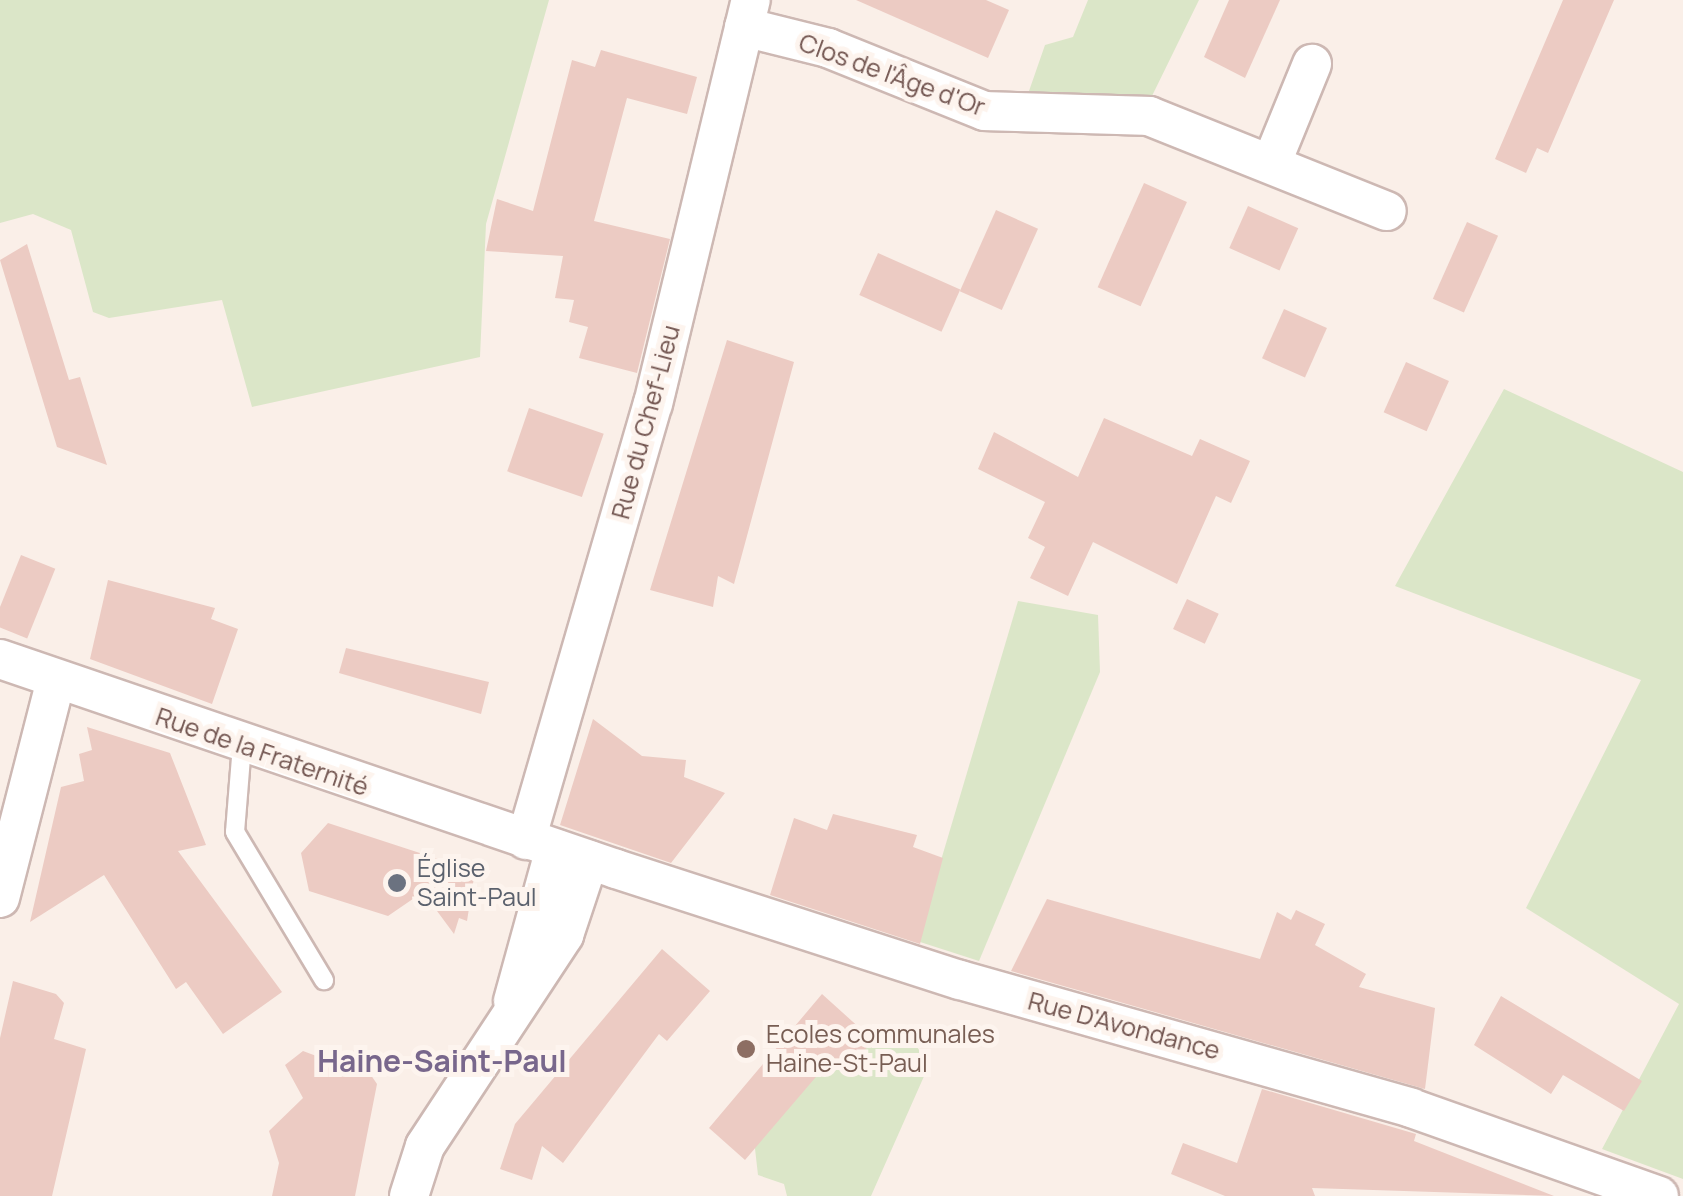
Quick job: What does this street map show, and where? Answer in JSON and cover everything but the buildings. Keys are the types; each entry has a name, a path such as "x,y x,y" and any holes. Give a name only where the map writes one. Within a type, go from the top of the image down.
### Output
{"street":[{"name":"Clos de l'Âge d'Or","path":"748,14 985,111 1149,116 1272,162 1387,212"},
{"name":"Rue du Chef-Lieu","path":"410,1196 426,1146 513,1001 564,935 557,849 653,404 748,14"},
{"path":"1272,162 1312,64"},
{"name":"Rue de la Fraternité","path":"0,659 242,745 557,849"},
{"path":"0,898 56,680"},
{"name":"Rue D'Avondance","path":"557,849 960,980 1412,1108 1659,1196"}],"lane":[{"path":"242,745 235,832 324,980"}],"green space":[{"path":"0,0 549,0 486,224 480,357 252,407 222,300 109,318 93,312 71,230 33,214 0,223"},
{"path":"1088,0 1199,0 1151,98 1037,100 1029,91 1045,45 1073,37"},
{"path":"1504,389 1683,472 1683,1179 1602,1149 1679,1004 1526,908 1641,680 1395,586"},
{"path":"1018,601 1098,615 1100,672 979,961 917,941"},
{"path":"864,1033 915,1044 929,1065 871,1196 787,1196 784,1184 758,1175 754,1140 842,1040"}],"place":[{"name":"Église Saint-Paul","path":"397,883"},
{"name":"Ecoles communales Haine-St-Paul","path":"746,1049"}],"district":[{"name":"Haine-Saint-Paul","path":"442,1061"}]}
